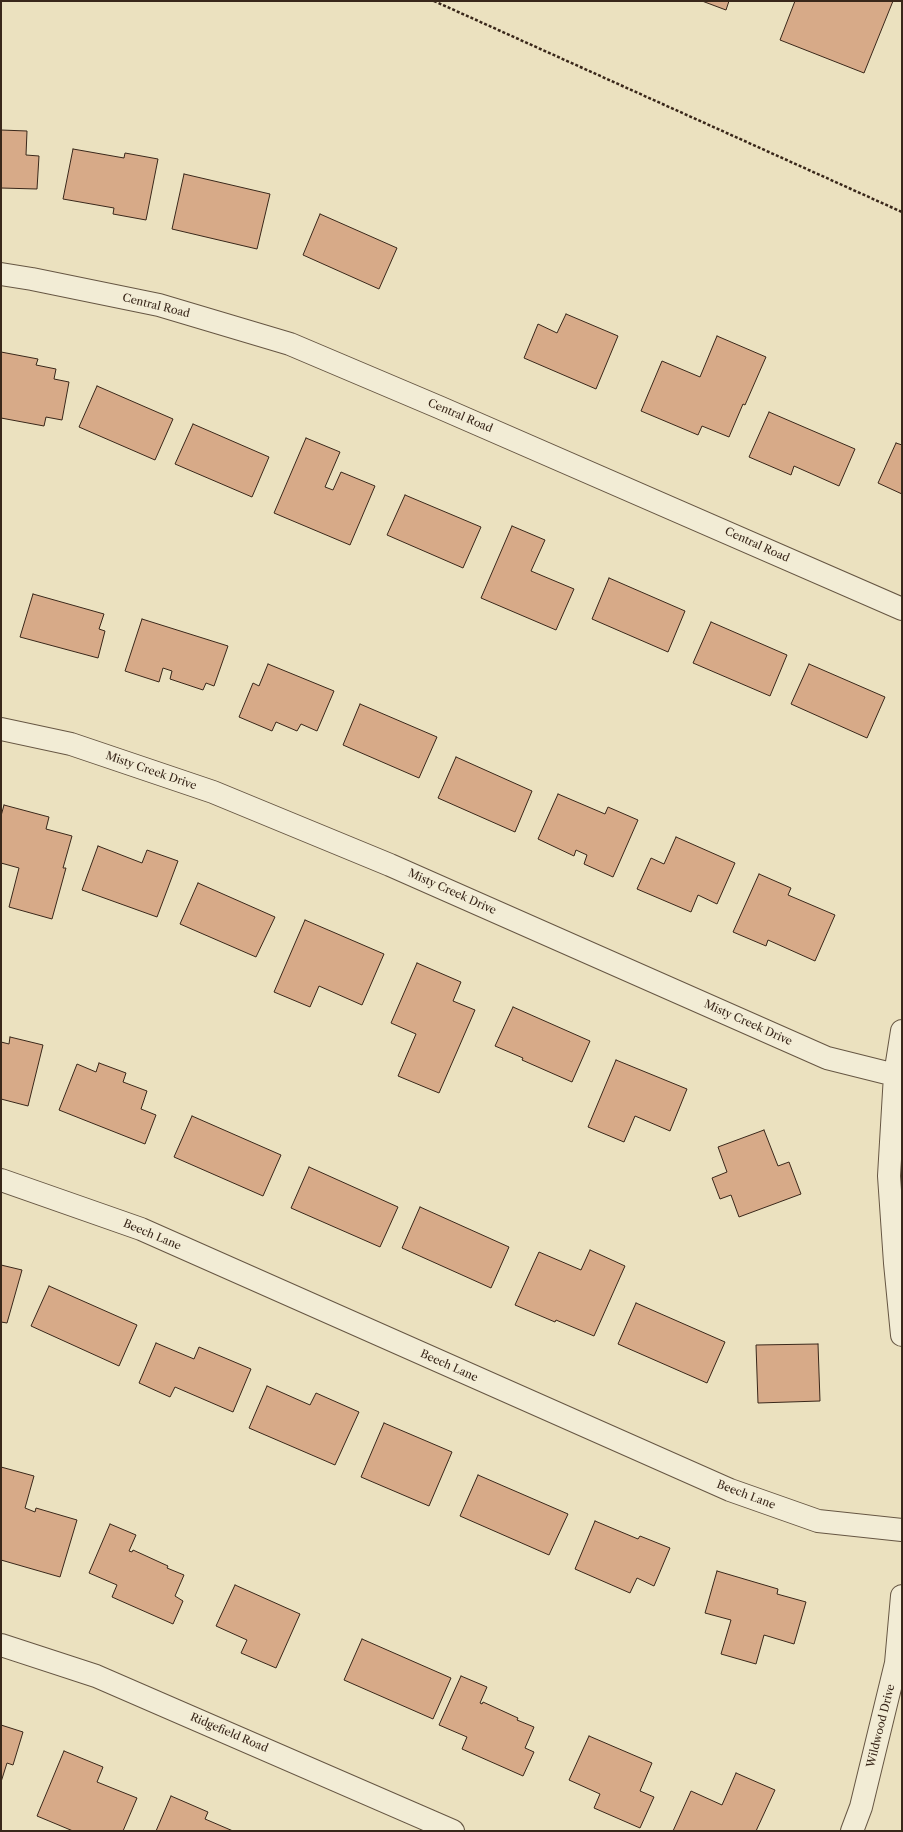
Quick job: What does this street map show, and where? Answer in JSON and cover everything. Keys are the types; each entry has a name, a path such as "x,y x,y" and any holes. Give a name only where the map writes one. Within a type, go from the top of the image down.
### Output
{"street":[{"name":"Central Road","path":"1,274 159,305 290,344 441,408 902,609"},
{"name":"Misty Creek Drive","path":"1,729 71,744 213,792 390,865 828,1058 895,1075"},
{"path":"902,1031 895,1075 889,1176 902,1335"},
{"name":"Beech Lane","path":"1,1180 140,1229 730,1490 818,1521 902,1530"},
{"name":"Wildwood Drive","path":"852,1831 861,1808 896,1663 902,1596"},
{"name":"Ridgefield Road","path":"1,1645 96,1676 453,1831"}],"path":[{"path":"434,1 902,212"}],"building":[{"path":"702,1 729,1 726,10"},
{"path":"795,1 893,1 864,73 780,40"},
{"path":"1,130 27,131 26,155 39,156 37,189 1,188"},
{"path":"73,149 124,158 125,153 158,159 146,220 113,214 114,208 63,199"},
{"path":"184,174 270,194 257,249 172,229"},
{"path":"320,214 397,248 379,289 303,255"},
{"path":"566,314 618,336 596,389 524,358 538,324 557,333"},
{"path":"717,336 766,357 729,437 702,426 698,435 641,411 662,361 700,377"},
{"path":"1,352 38,359 36,365 56,369 54,379 69,382 62,420 46,417 44,426 1,418"},
{"path":"97,386 173,419 155,460 79,427"},
{"path":"769,412 855,449 839,486 794,466 791,475 749,457"},
{"path":"193,424 269,457 252,497 175,464"},
{"path":"306,438 340,452 325,487 333,490 341,472 375,486 350,545 274,513"},
{"path":"896,443 902,445 902,494 878,483"},
{"path":"405,495 481,527 463,568 387,535"},
{"path":"512,526 545,540 531,571 574,589 556,630 481,598"},
{"path":"609,578 685,611 668,652 592,619"},
{"path":"33,594 104,614 99,629 105,631 98,658 20,637"},
{"path":"142,619 228,646 214,686 206,683 203,690 170,679 172,671 163,668 159,682 125,671"},
{"path":"711,622 787,655 770,696 693,663"},
{"path":"268,664 334,691 317,731 301,724 297,731 276,722 272,731 239,717 253,683 259,686"},
{"path":"809,664 885,697 867,738 791,704"},
{"path":"360,704 437,737 419,778 343,745"},
{"path":"456,757 532,791 515,832 438,798"},
{"path":"558,794 605,814 608,807 638,820 613,877 584,864 587,855 576,850 574,856 538,839"},
{"path":"4,805 49,817 46,829 72,836 63,868 66,868 52,919 9,907 19,868 1,863 1,816"},
{"path":"676,837 735,863 717,904 698,895 691,912 637,889 651,858 664,864"},
{"path":"98,846 142,863 147,850 178,861 157,917 82,890"},
{"path":"759,874 791,888 788,895 835,915 815,961 768,940 766,946 733,932"},
{"path":"198,883 275,917 256,957 180,924"},
{"path":"305,920 384,954 362,1005 319,986 310,1007 274,992"},
{"path":"417,963 461,982 453,1001 475,1010 439,1093 398,1076 416,1034 391,1023"},
{"path":"513,1007 590,1041 572,1082 522,1060 523,1058 495,1046"},
{"path":"10,1037 43,1045 28,1106 1,1099 1,1042 9,1044"},
{"path":"616,1060 687,1089 670,1131 635,1116 624,1142 588,1127"},
{"path":"99,1063 126,1073 123,1082 147,1091 141,1109 156,1115 145,1144 59,1110 77,1064 96,1072"},
{"path":"192,1116 281,1155 263,1196 174,1157"},
{"path":"764,1130 778,1166 789,1162 801,1194 739,1217 731,1195 720,1199 712,1178 727,1172 718,1147"},
{"path":"309,1167 398,1207 380,1247 291,1208"},
{"path":"420,1207 509,1247 491,1288 402,1248"},
{"path":"590,1250 625,1266 594,1336 556,1320 555,1322 515,1305 539,1252 581,1270"},
{"path":"1,1265 22,1270 7,1323 1,1322"},
{"path":"49,1286 137,1325 119,1366 31,1326"},
{"path":"636,1303 725,1342 707,1383 618,1344"},
{"path":"156,1343 194,1359 199,1347 251,1369 233,1412 175,1387 170,1397 139,1383"},
{"path":"818,1344 820,1401 758,1403 756,1345"},
{"path":"267,1386 310,1405 316,1393 359,1412 335,1465 249,1428"},
{"path":"384,1423 452,1452 429,1506 361,1477"},
{"path":"1,1467 34,1476 25,1508 35,1512 36,1508 77,1520 60,1577 1,1560"},
{"path":"478,1475 568,1514 549,1555 460,1516"},
{"path":"595,1521 638,1539 640,1536 670,1548 654,1586 637,1578 630,1593 575,1569"},
{"path":"110,1524 136,1535 129,1551 132,1552 133,1550 184,1575 175,1596 183,1601 173,1624 112,1597 117,1585 89,1573"},
{"path":"717,1571 778,1589 777,1594 806,1602 794,1644 764,1635 756,1664 721,1654 731,1620 705,1613"},
{"path":"235,1585 300,1614 276,1668 241,1653 247,1640 216,1626"},
{"path":"362,1639 451,1678 433,1719 344,1680"},
{"path":"461,1676 487,1687 480,1703 482,1704 483,1702 534,1727 525,1748 534,1752 523,1776 462,1749 467,1737 439,1725"},
{"path":"1,1725 23,1732 13,1765 7,1763 1,1782"},
{"path":"589,1736 652,1763 640,1791 654,1797 640,1828 594,1808 600,1794 569,1780"},
{"path":"64,1751 103,1767 97,1782 137,1798 123,1831 73,1831 37,1816"},
{"path":"736,1773 775,1790 756,1831 673,1831 691,1791 722,1805"},
{"path":"171,1796 208,1812 205,1819 233,1831 156,1831"}]}
